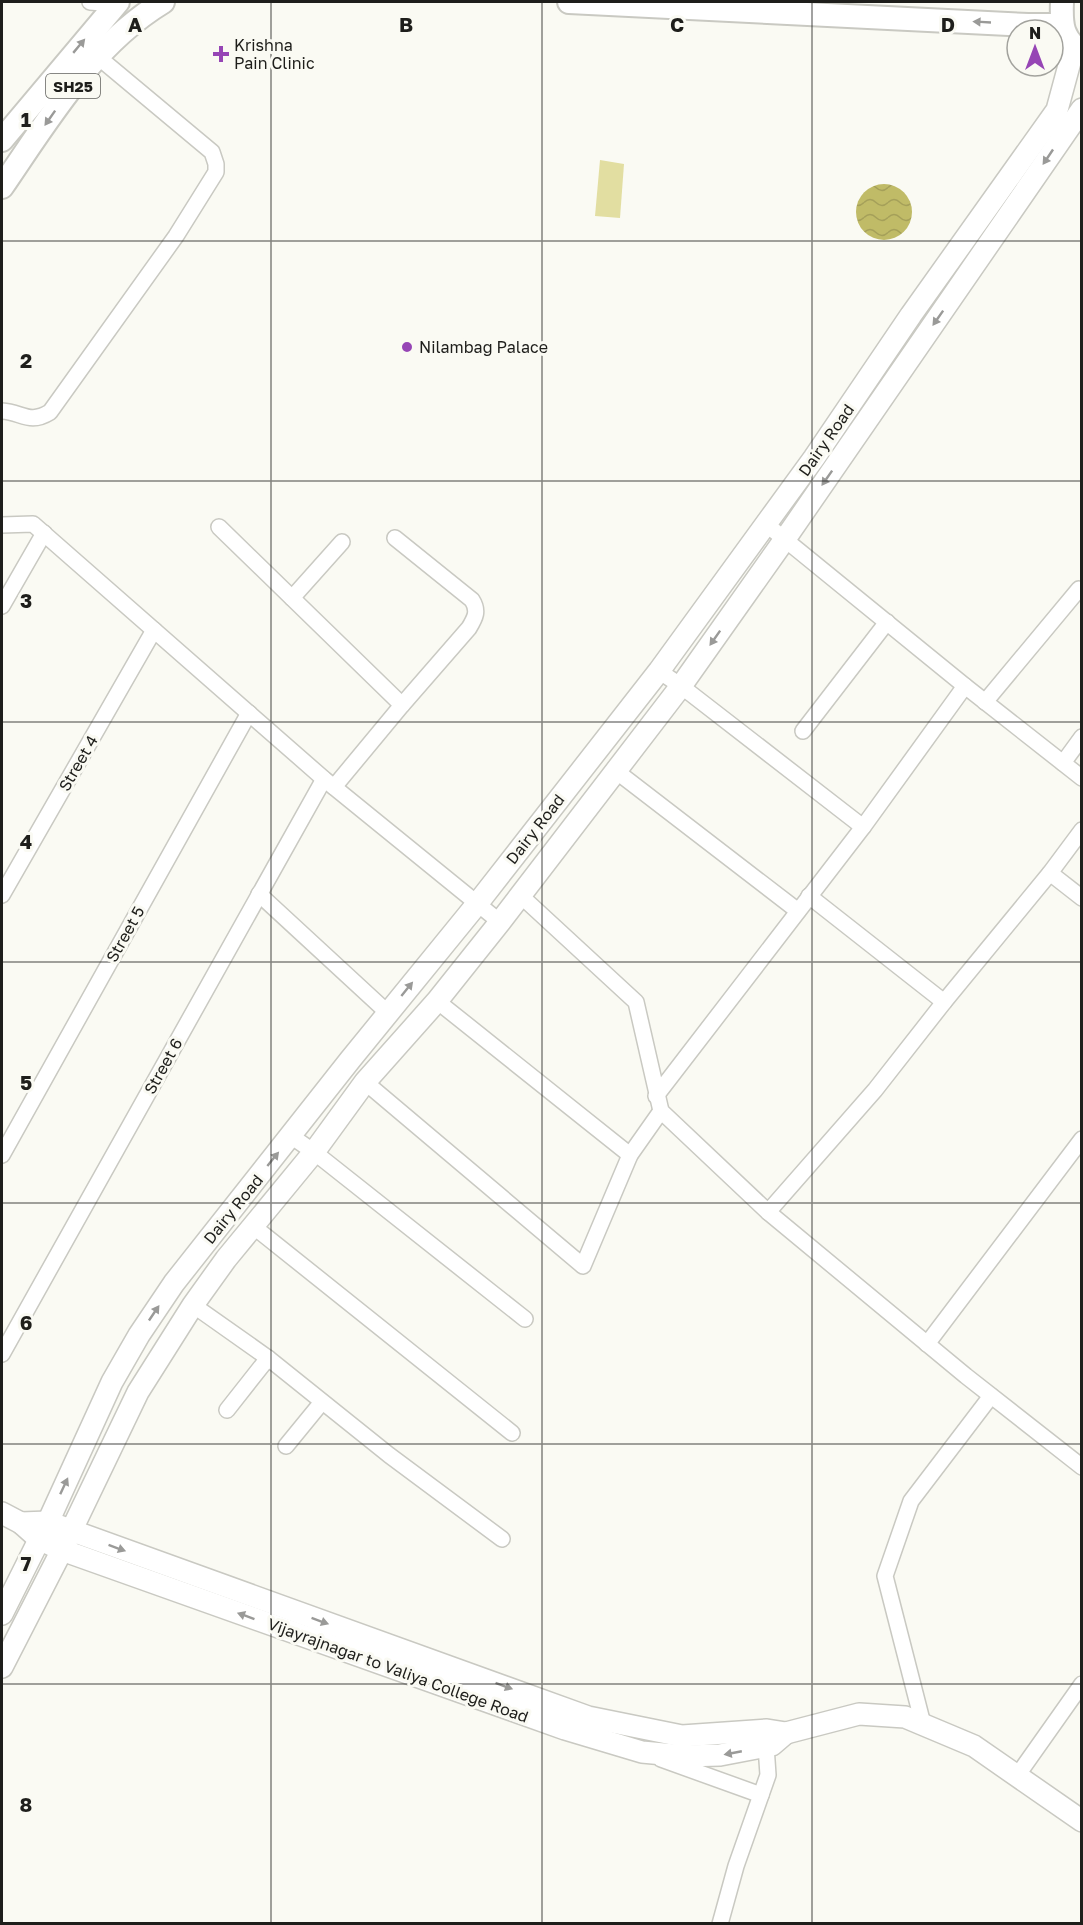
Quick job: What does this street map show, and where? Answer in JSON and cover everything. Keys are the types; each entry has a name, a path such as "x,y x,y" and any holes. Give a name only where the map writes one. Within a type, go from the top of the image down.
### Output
{"main road":[{"name":"SH25","path":"2,187 81,74 97,56 146,12 163,2"},
{"path":"569,2 1005,24"},
{"path":"1061,18 1062,2"},
{"name":"SH25","path":"2,141 116,3"},
{"path":"1065,31 1078,50"},
{"name":"Dairy Road","path":"2,1614 44,1531 112,1382 174,1283 477,904 659,671 814,458 911,315 1057,110 1078,50"},
{"name":"Dairy Road","path":"2,1667 138,1392 193,1305 226,1259 314,1152 365,1083 500,922 681,686 1082,109"},
{"name":"Vijayrajnagar to Valiya College Road","path":"2,1513 21,1523 565,1729 642,1752 685,1756 720,1755 766,1746 776,1742 786,1733"},
{"name":"Vijayrajnagar to Valiya College Road","path":"66,1540 588,1717 682,1736 767,1730 786,1733 859,1714 905,1717 974,1746 1082,1821"}],"street":[{"path":"90,2 116,3"},
{"path":"2,411 28,418 39,418 50,412 176,236 216,172 212,152 97,56"},
{"path":"2,141 30,146"},
{"path":"2,525 33,524 329,783 500,922"},
{"path":"766,524 1082,778"},
{"path":"219,527 402,705"},
{"path":"2,606 44,533"},
{"name":"Street 6","path":"2,1354 259,894 329,783 402,705 469,628 476,616 476,607 472,600 395,538"},
{"path":"292,598 342,542"},
{"path":"985,702 1079,589 1082,590"},
{"path":"803,731 887,622"},
{"name":"Street 4","path":"2,895 154,630"},
{"path":"659,671 863,827"},
{"path":"365,1083 583,1266 630,1155 658,1104 965,686"},
{"name":"Street 5","path":"2,1155 249,713"},
{"path":"1063,763 1082,737"},
{"path":"615,771 798,911"},
{"path":"768,1212 876,1090 1082,830"},
{"path":"1050,873 1082,897"},
{"path":"259,894 388,1013"},
{"path":"520,895 636,1002 658,1104 768,1212 991,1396 1080,1464"},
{"path":"809,896 944,1002"},
{"path":"436,1001 630,1155"},
{"path":"291,1136 525,1319"},
{"path":"927,1344 1082,1139"},
{"path":"253,1226 512,1433"},
{"path":"193,1305 268,1358 389,1455 502,1539"},
{"path":"226,1410 268,1358"},
{"path":"923,1724 885,1576 911,1501 991,1396"},
{"path":"286,1446 322,1402"},
{"path":"1017,1776 1082,1684"},
{"path":"720,1923 736,1866 768,1775 766,1746"},
{"path":"642,1752 761,1795"}],"shaded area":[{"path":"600,160 624,164 620,218 595,216"}],"water":[{"path":"878,184 890,184 900,188 908,196 912,212 908,228 900,236 890,240 878,240 868,236 860,228 856,218 856,206 860,196 868,188"}],"place":[{"name":"Krishna Pain Clinic","path":"221,54"},
{"name":"Nilambag Palace","path":"407,347"}]}
